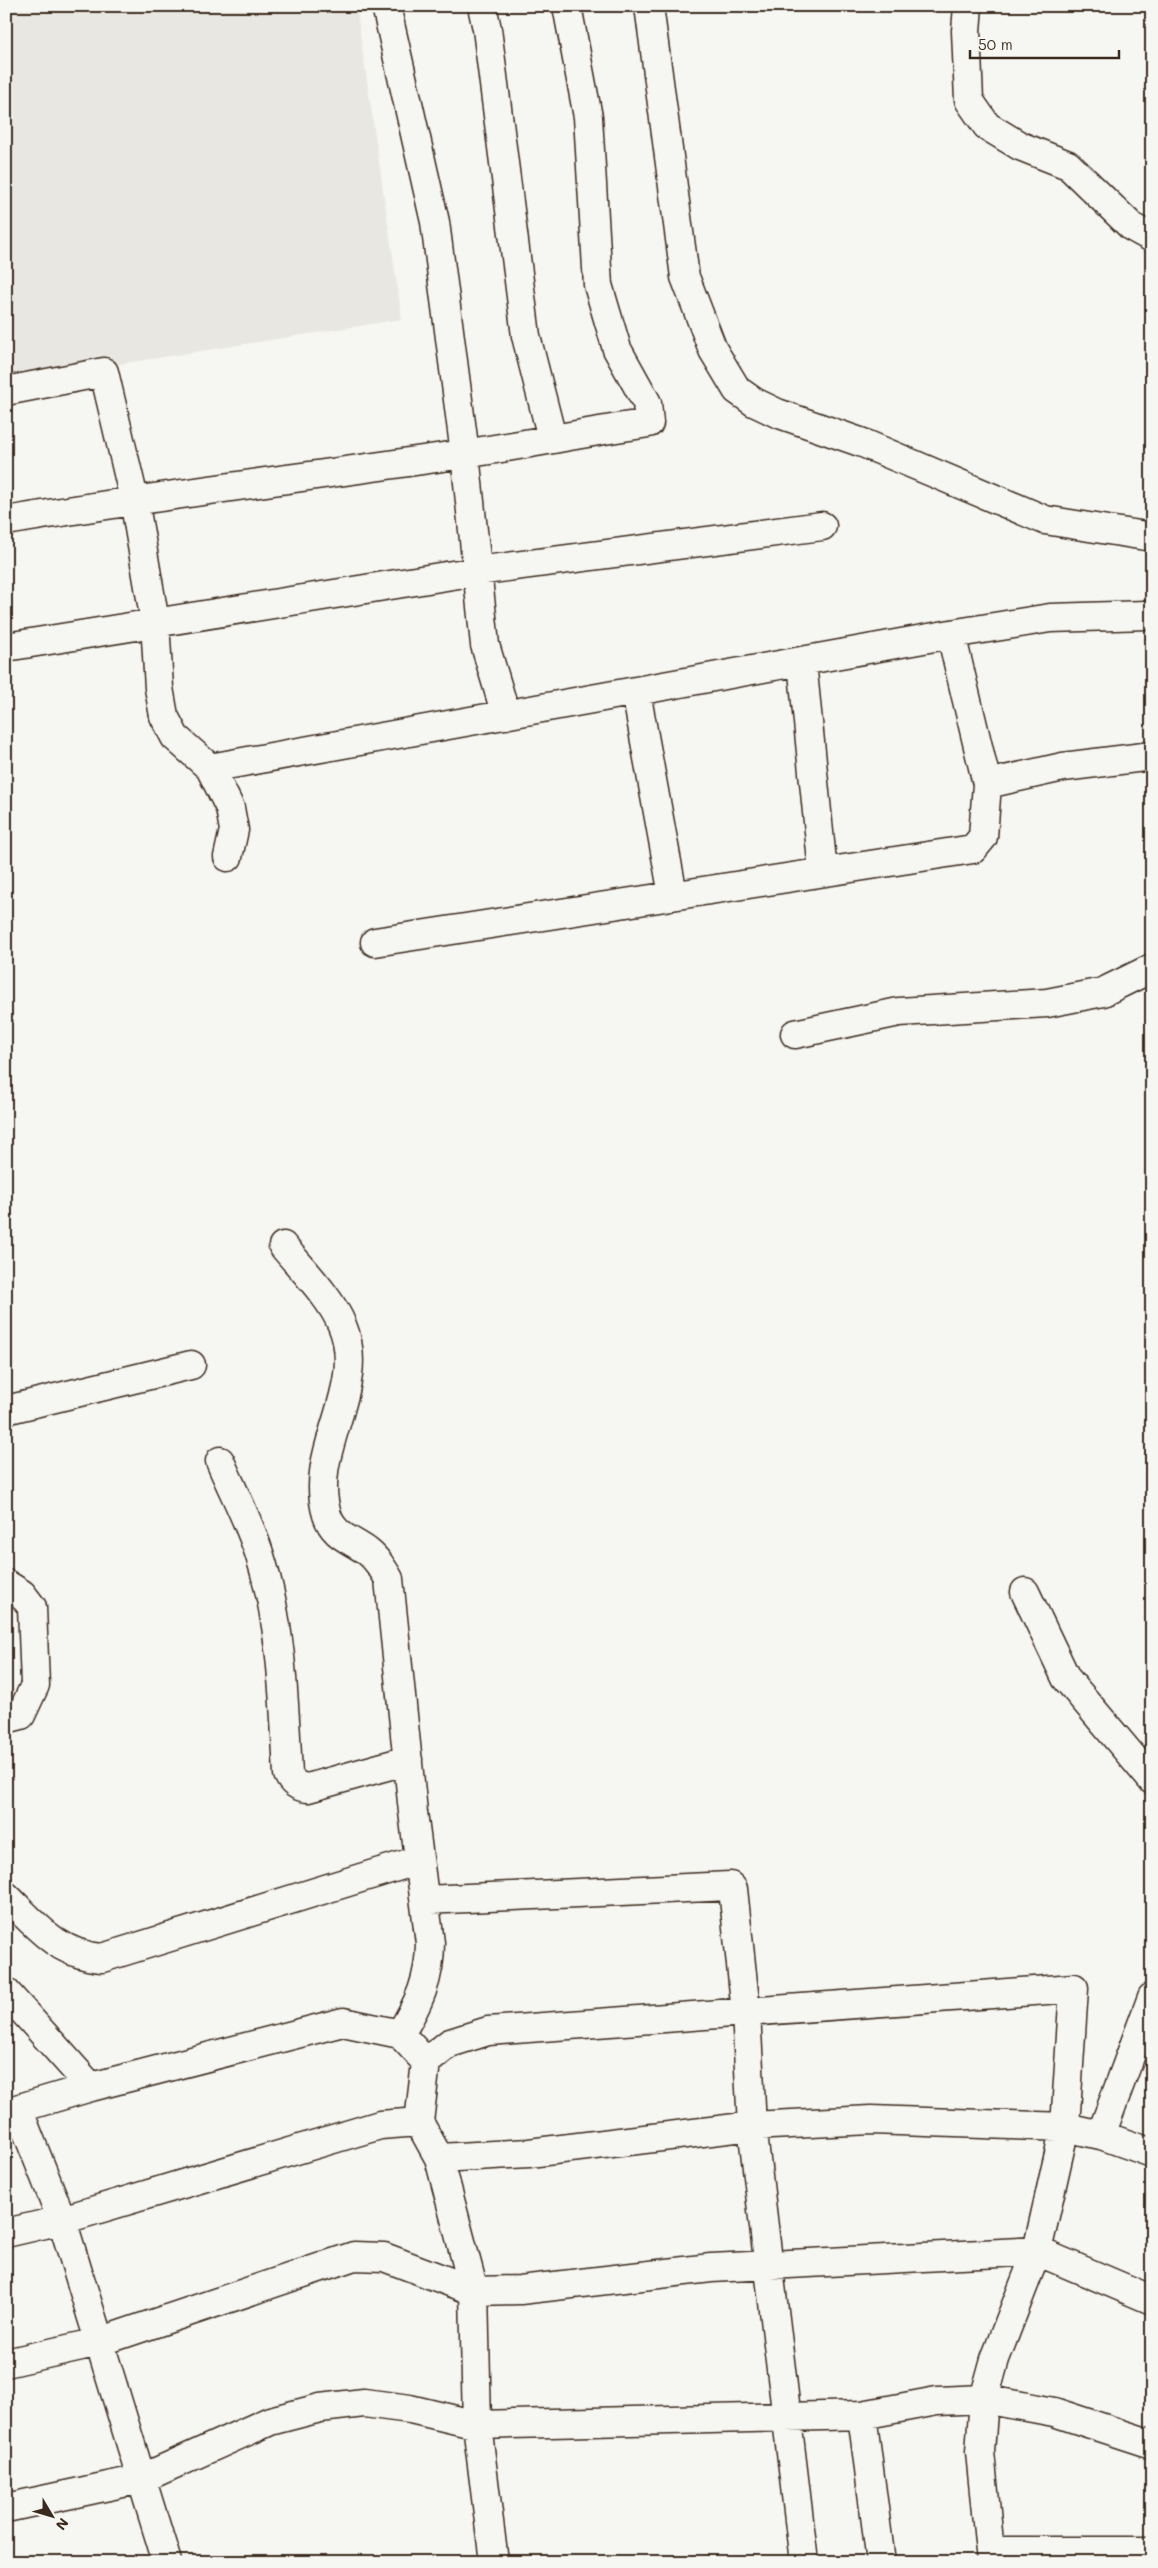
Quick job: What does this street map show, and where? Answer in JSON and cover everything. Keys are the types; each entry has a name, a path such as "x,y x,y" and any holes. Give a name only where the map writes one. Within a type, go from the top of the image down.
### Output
{"street":[{"path":"386,6 435,222 465,454 485,645 506,715"},
{"path":"482,6 487,29 526,336 552,438"},
{"path":"6,521 134,499 249,485 465,454 649,423 647,403 617,349 598,285 588,118 567,6"},
{"path":"649,6 685,277 713,350 737,390 754,402 777,413 863,443 1045,520 1152,537"},
{"path":"968,6 966,31 969,100 987,126 1020,146 1068,165 1132,227 1152,238"},
{"path":"6,391 104,372 134,499 154,622 159,688 164,716 175,737 210,768 230,808 234,830 228,857"},
{"path":"6,647 477,571 822,526"},
{"path":"210,768 952,634 1050,618 1147,615"},
{"path":"375,942 974,848 983,837 987,784 952,634"},
{"path":"802,662 823,872"},
{"path":"636,692 673,895"},
{"path":"987,784 1063,767 1152,756"},
{"path":"795,1034 899,1012 992,1008 1075,998 1103,992 1152,968"},
{"path":"283,1246 335,1312 347,1338 348,1375 324,1463 322,1491 328,1518 338,1533 375,1558 389,1579 419,1860 430,1943 428,1976 417,2006 400,2034"},
{"path":"6,1410 191,1365"},
{"path":"220,1461 260,1554 270,1592 277,1631 288,1774 291,1779 301,1787 308,1788 408,1760"},
{"path":"6,1584 22,1594 32,1607 35,1685 22,1715 6,1719"},
{"path":"1025,1592 1066,1678 1152,1780"},
{"path":"6,1896 59,1946 77,1954 102,1958 419,1860"},
{"path":"425,1900 730,1886 734,1892 746,2012 752,2126 804,2562"},
{"path":"484,2562 494,2562 477,2425 474,2291 439,2158 419,2122 426,2062 450,2043 488,2032 1074,1988 1065,2127 1037,2251 995,2359 984,2400 980,2452 991,2556 1152,2551"},
{"path":"6,1992 91,2087"},
{"path":"1101,2135 1152,1997"},
{"path":"168,2562 62,2220 12,2111 91,2087 343,2022 400,2034 426,2062"},
{"path":"439,2158 529,2153 752,2126 871,2120 1065,2127 1101,2135 1152,2152"},
{"path":"6,2233 62,2220 380,2125 419,2122"},
{"path":"6,2363 99,2342 354,2256 384,2256 474,2291 520,2290 711,2268 1037,2251 1152,2300"},
{"path":"6,2508 141,2479 270,2421 320,2408 364,2402 410,2409 477,2425 862,2415 937,2402 984,2400 1054,2412 1152,2444"},
{"path":"862,2415 881,2562"}],"shaded area":[{"path":"6,6 356,6 402,319 6,382"}]}
